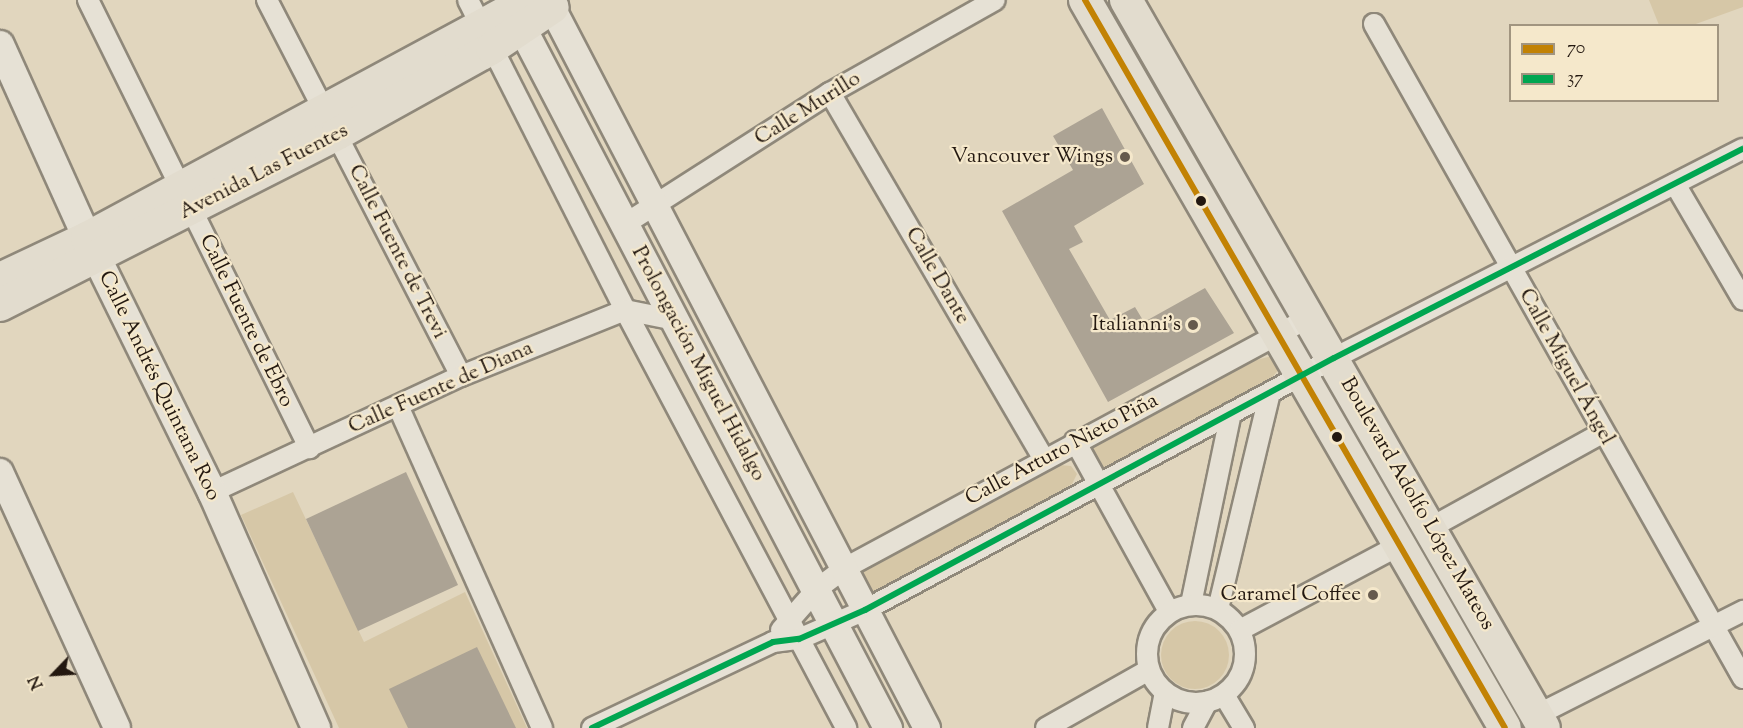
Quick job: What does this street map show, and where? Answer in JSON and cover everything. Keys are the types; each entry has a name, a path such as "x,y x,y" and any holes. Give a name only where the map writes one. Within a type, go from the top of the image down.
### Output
{"main road":[{"name":"Boulevard Adolfo López Mateos","path":"1085,0 1402,544 1505,728"},
{"name":"Boulevard Adolfo López Mateos","path":"1126,0 1334,358 1540,722"},
{"name":"Avenida Las Fuentes","path":"0,305 92,247 331,123 480,25 528,8"},
{"name":"Prolongación Miguel Hidalgo","path":"528,8 625,224 888,728"},
{"name":"Calle Andrés Quintana Roo","path":"0,45 92,247 212,492 316,728"},
{"name":"Avenida Las Fuentes","path":"0,279 92,247"}],"street":[{"name":"Calle Fuente de Ebro","path":"88,0 309,448"},
{"name":"Calle Fuente de Trevi","path":"267,0 461,376"},
{"name":"Calle Murillo","path":"625,224 830,93 995,0"},
{"name":"Prolongación Miguel Hidalgo","path":"528,8 656,206 846,568 927,728"},
{"name":"Calle Miguel Ángel","path":"1374,24 1602,433 1743,678"},
{"path":"480,25 625,310 846,728"},
{"name":"Calle Dante","path":"830,93 1043,458"},
{"path":"592,728 772,642 799,639 866,610 1334,358 1743,149"},
{"path":"1676,184 1743,300"},
{"path":"625,310 675,320"},
{"name":"Calle Fuente de Diana","path":"212,492 461,376 625,310"},
{"name":"Calle Arturo Nieto Piña","path":"772,642 817,589 846,568 1043,458 1310,317"},
{"path":"1218,609 1270,393"},
{"path":"398,406 542,728"},
{"path":"1191,604 1231,413"},
{"path":"1431,528 1602,433"},
{"path":"1075,441 1169,611"},
{"path":"0,473 117,728"},
{"path":"1240,630 1402,544"},
{"path":"1193,728 1216,698 1237,682 1244,666 1246,649 1240,630 1218,609 1191,604 1169,611 1151,632 1146,648 1149,670 1166,693 1181,701 1216,698"},
{"path":"1540,722 1743,611"},
{"path":"1046,728 1149,670"},
{"path":"1158,728 1166,693"},
{"path":"1216,698 1244,728"}],"shaded area":[{"path":"1649,0 1743,0 1743,7 1696,24 1659,24"},
{"path":"1272,356 1279,369 1263,389 1111,468 1096,471 1090,460 1093,447 1256,360"},
{"path":"1060,465 1071,466 1077,474 1072,484 877,596 867,595 860,577 864,569"},
{"path":"293,492 364,642 465,592 527,728 339,728 241,515"},
{"path":"1195,621 1208,624 1219,631 1226,642 1229,655 1226,668 1219,679 1208,686 1195,689 1182,686 1171,679 1164,668 1161,655 1164,642 1171,631 1182,624"}],"building":[{"path":"1102,108 1144,184 1074,226 1083,242 1069,249 1110,320 1135,307 1144,322 1205,288 1234,333 1108,402 1002,211 1073,170 1053,136"},
{"path":"406,472 458,585 358,631 306,519"},
{"path":"477,647 516,728 408,728 389,689"}],"transit line":[{"name":"70","path":"1085,0 1505,728"},
{"name":"37","path":"592,728 773,642 799,639 865,610 1334,358 1743,149"}],"place":[{"name":"Vancouver Wings","path":"1125,157"},
{"name":"Italianni's","path":"1193,325"},
{"name":"Caramel Coffee","path":"1373,595"}]}
